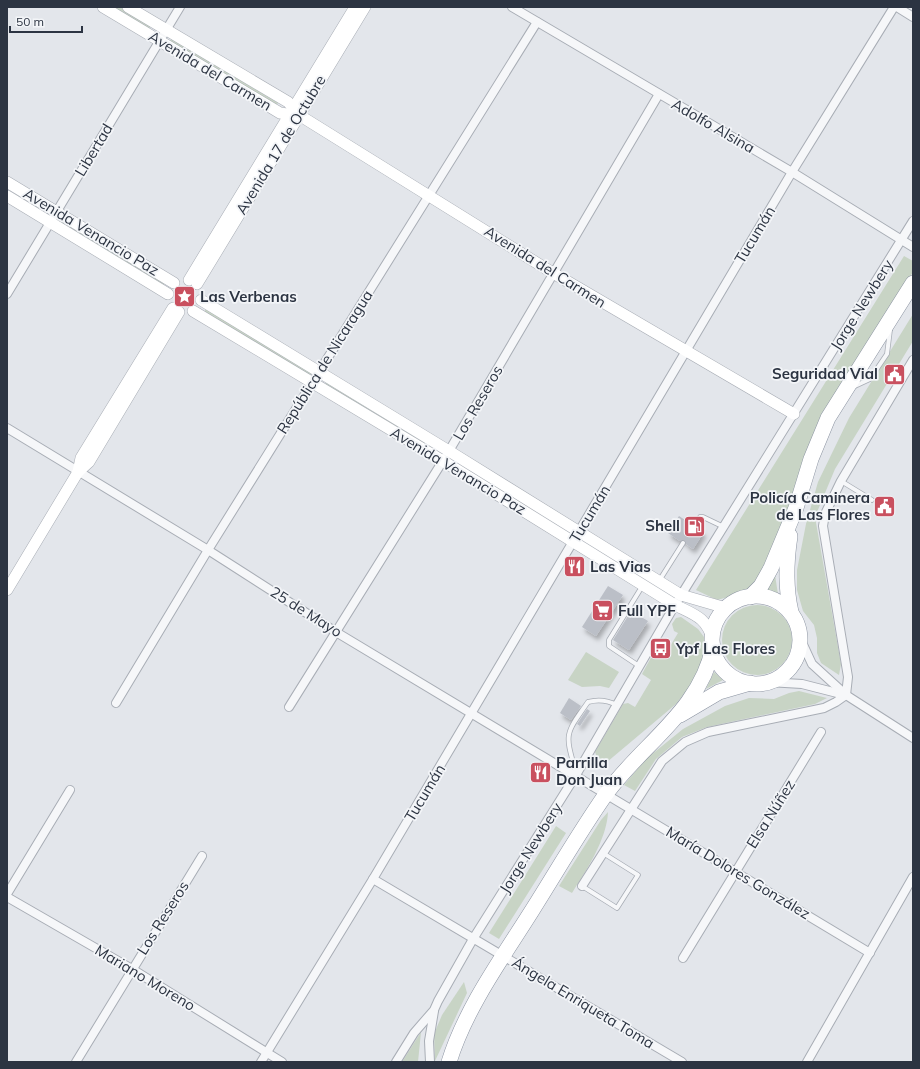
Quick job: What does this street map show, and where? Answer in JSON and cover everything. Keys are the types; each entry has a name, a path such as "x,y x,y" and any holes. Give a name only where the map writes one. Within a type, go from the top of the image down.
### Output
{"highway":[{"path":"750,597 761,586 771,568 796,508 820,438 845,390 913,283"},
{"path":"791,612 786,581 787,554 796,508"},
{"path":"449,1062 469,1015 504,956 607,793 677,716 706,672 710,663 716,623 726,608 737,600 761,596 782,604 791,612 798,624 800,638 799,650 795,661 788,670 779,677 768,682 750,683 719,692 677,716"},
{"path":"713,644 718,660 726,671 737,679 750,683"}],"main road":[{"name":"Avenida del Carmen","path":"103,7 159,42 280,113 294,112"},
{"name":"Avenida del Carmen","path":"128,7 288,102 294,112 553,273 794,414"},
{"name":"Avenida 17 de Octubre","path":"193,282 356,7"},
{"name":"Avenida 17 de Octubre","path":"294,112 365,7"},
{"name":"Avenida Venancio Paz","path":"7,182 174,283"},
{"name":"Avenida Venancio Paz","path":"7,196 168,294"},
{"path":"181,280 193,282 201,292 201,300 197,308 186,313 176,310 168,299 168,294 174,283 181,280"},
{"name":"Avenida Venancio Paz","path":"201,300 659,581 678,600 705,622 709,628 713,644"},
{"path":"7,590 78,472 81,458 176,310"},
{"name":"Avenida Venancio Paz","path":"193,311 443,461 643,585 678,600 726,608"}],"street":[{"name":"Libertad","path":"7,294 180,7"},
{"name":"Adolfo Alsina","path":"512,7 792,172 913,247"},
{"path":"896,7 913,17"},
{"name":"Tucumán","path":"261,1062 472,714 792,172 896,7"},
{"name":"República de Nicaragua","path":"116,703 208,550 430,196 537,22"},
{"name":"Los Reseros","path":"289,707 443,461 660,94"},
{"name":"Jorge Newbery","path":"396,1062 414,1033 434,1010 438,1000 473,939 576,775 678,600 913,221"},
{"path":"582,886 662,761 685,742 708,732 824,708 846,695 848,678 823,526 825,514 841,480 913,360"},
{"name":"25 de Mayo","path":"7,428 208,550 336,632 607,793"},
{"path":"800,638 812,664 846,695 913,738"},
{"path":"768,682 802,684 846,695"},
{"name":"Elsa Núñez","path":"683,958 822,732"},
{"path":"7,894 70,790"},
{"name":"María Dolores González","path":"607,793 870,953"},
{"name":"Los Reseros","path":"76,1062 202,856"},
{"path":"807,1062 913,877"},
{"name":"Ángela Enriqueta Toma","path":"373,879 682,1062"},
{"name":"Mariano Moreno","path":"7,897 132,969 282,1062"},
{"path":"430,1062 429,1041 434,1010"}],"lane":[{"path":"841,480 872,500"},
{"path":"694,526 700,517 704,517 724,527"},
{"path":"659,581 683,543"},
{"path":"640,666 609,646 609,640 643,585"},
{"path":"576,775 568,744 568,732 588,702 596,700 610,701 617,705"},
{"path":"582,886 617,908 638,875 603,853"}],"green space":[{"path":"111,7 121,7 151,26 148,30"},
{"path":"172,38 278,103 275,107 169,43"},
{"path":"59,219 165,283 162,288 56,223"},
{"path":"904,256 913,261 913,272 830,404 773,550 754,586 743,593 717,600 696,590"},
{"path":"185,289 190,291 192,296 190,301 185,303 180,301 178,296 180,291"},
{"path":"207,307 312,372 310,376 204,312"},
{"path":"913,314 913,341 835,469 815,517 841,664 839,675 821,663 817,653 817,638 814,625 803,611 797,590 797,570 806,524 818,482 849,418"},
{"path":"327,381 433,445 430,450 325,385"},
{"path":"775,575 778,594 766,591"},
{"path":"757,605 776,611 786,621 792,640 786,659 776,669 757,675 738,669 728,659 722,640 728,621 738,611"},
{"path":"681,617 698,629 704,637 707,649 695,680 676,704 607,762 597,757 595,752 623,704 628,703 635,707 651,680 642,674 654,652 663,658 678,633 674,631 672,624 676,618"},
{"path":"586,652 619,672 609,688 600,686 582,687 568,680"},
{"path":"714,672 723,680 706,689"},
{"path":"799,691 827,698 815,704 707,727 682,737 656,759 635,791 624,785 646,759 683,729 725,706 749,698 774,699"},
{"path":"608,812 607,822 600,844 572,893 559,886 601,820"},
{"path":"556,826 566,833 499,939 489,933"},
{"path":"464,982 467,993 435,1061 434,1034 442,1015"},
{"path":"421,1032 418,1062 402,1062"}],"building":[{"path":"679,516 691,524 692,529 697,528 704,532 693,549 686,544 685,540 680,541 668,533"},
{"name":"Full YPF","path":"608,586 623,595 596,636 582,627"},
{"path":"631,611 648,621 629,650 613,640"},
{"path":"569,698 581,706 571,720 560,713"},
{"path":"587,709 590,711 580,726 577,724"}],"place":[{"name":"Las Verbenas","path":"185,297"},
{"name":"Seguridad Vial","path":"894,374"},
{"name":"Policía Caminera de Las Flores","path":"885,507"},
{"name":"Shell","path":"695,526"},
{"name":"Las Vias","path":"575,567"},
{"name":"Full YPF","path":"602,611"},
{"name":"Ypf Las Flores","path":"661,649"},
{"name":"Parrilla Don Juan","path":"541,772"}]}
